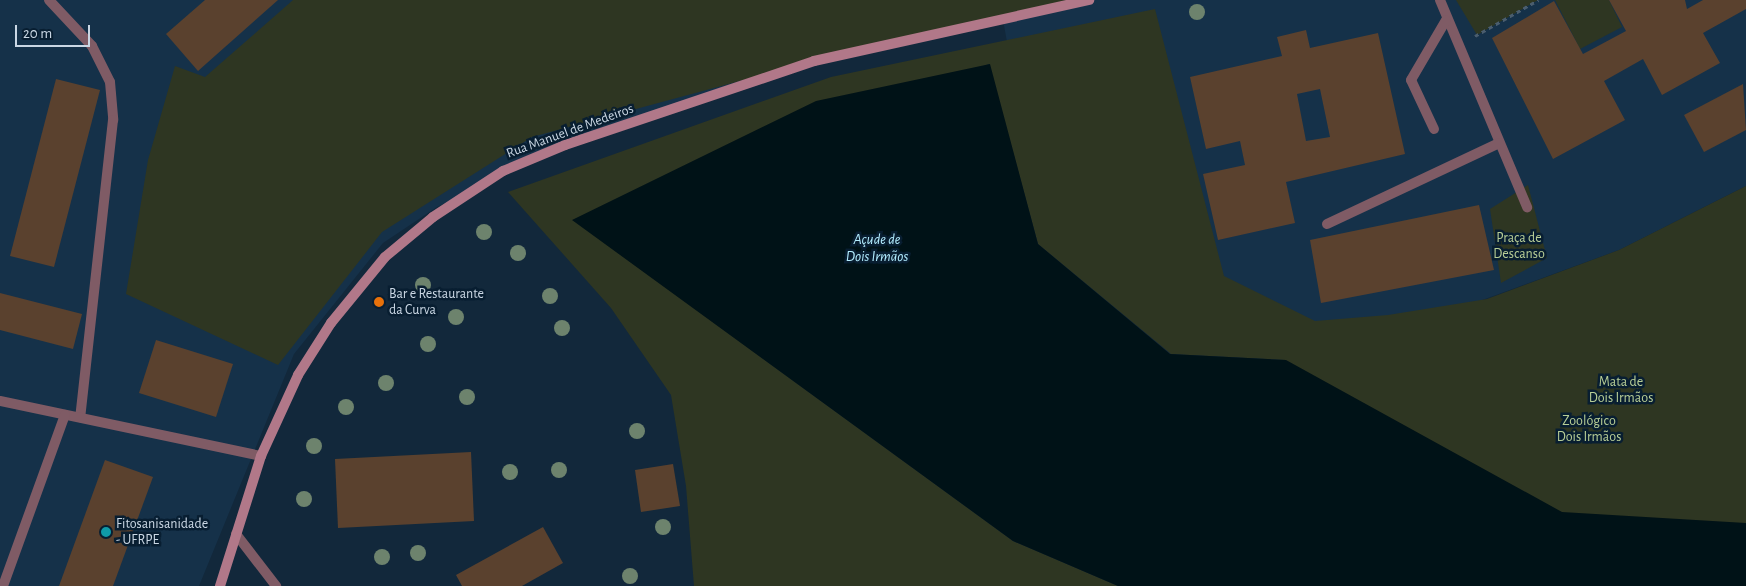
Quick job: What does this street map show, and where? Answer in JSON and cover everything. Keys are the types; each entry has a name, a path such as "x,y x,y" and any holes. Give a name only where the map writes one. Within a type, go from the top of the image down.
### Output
{"main road":[{"name":"Rua Manuel de Medeiros","path":"220,586 261,456 321,338 385,257 432,217 503,171 565,145 814,61 1088,0"}],"street":[{"path":"49,0 92,46 110,82 113,111 80,417"},
{"path":"1440,0 1446,20 1527,207"},
{"path":"1434,129 1411,80 1446,20"},
{"path":"1328,224 1499,143"},
{"path":"0,401 261,456"},
{"path":"3,586 65,415"},
{"path":"236,534 276,586"}],"path":[{"path":"1468,40 1538,0"}],"shaded area":[{"path":"0,0 1746,0 1746,186 1619,250 1354,347 1044,243 1003,20 815,61 565,145 437,207 383,243 294,354 199,586 0,586"}],"green space":[{"path":"293,0 1088,0 814,61 532,137 382,232 278,365 126,294 148,160 175,66 205,77"},
{"path":"1456,0 1538,0 1477,35"},
{"path":"1555,0 1609,0 1622,27 1580,49"},
{"name":"Mata de Dois Irmãos","path":"1155,9 1224,276 1315,321 1388,315 1487,299 1619,250 1746,186 1746,586 1242,586 1286,360 1171,354 1038,244 989,64 573,220 1013,541 1118,586 694,586 686,486 671,395 611,308 508,192 831,77"},
{"name":"Praça de Descanso","path":"1528,185 1547,258 1501,283 1490,209"}],"water":[{"name":"Açude de Dois Irmãos","path":"990,64 1038,244 1170,354 1286,360 1562,512 1746,523 1746,586 1118,586 1013,541 572,220 816,101"}],"building":[{"path":"205,0 278,0 198,71 166,34"},
{"path":"1609,0 1685,0 1687,9 1703,0 1746,0 1746,9 1703,33 1720,63 1662,95 1643,59 1604,81 1625,120 1553,159 1492,38 1554,1 1583,54 1626,31"},
{"path":"1306,30 1310,48 1378,33 1405,154 1286,182 1295,223 1218,240 1203,174 1245,165 1240,141 1206,149 1190,77 1282,56 1277,37","holes":["1320,89 1330,137 1306,141 1297,94"]},
{"path":"56,79 100,90 54,267 10,256"},
{"path":"1743,84 1746,130 1704,152 1684,115"},
{"path":"1479,205 1494,270 1321,303 1310,240"},
{"path":"0,293 82,314 73,349 0,330"},
{"path":"156,340 233,364 216,417 139,393"},
{"path":"471,452 474,521 338,528 335,459"},
{"name":"Fitosanisanidade - UFRPE","path":"105,460 153,477 113,586 59,586"},
{"path":"673,464 680,506 641,512 635,470"},
{"path":"543,527 563,563 522,586 462,586 456,575"}],"place":[{"name":"Bar e Restaurante da Curva","path":"379,302"},
{"name":"Fitosanisanidade - UFRPE","path":"106,532"}],"park label":[{"name":"Zoológico Dois Irmãos","path":"1589,430"}]}
